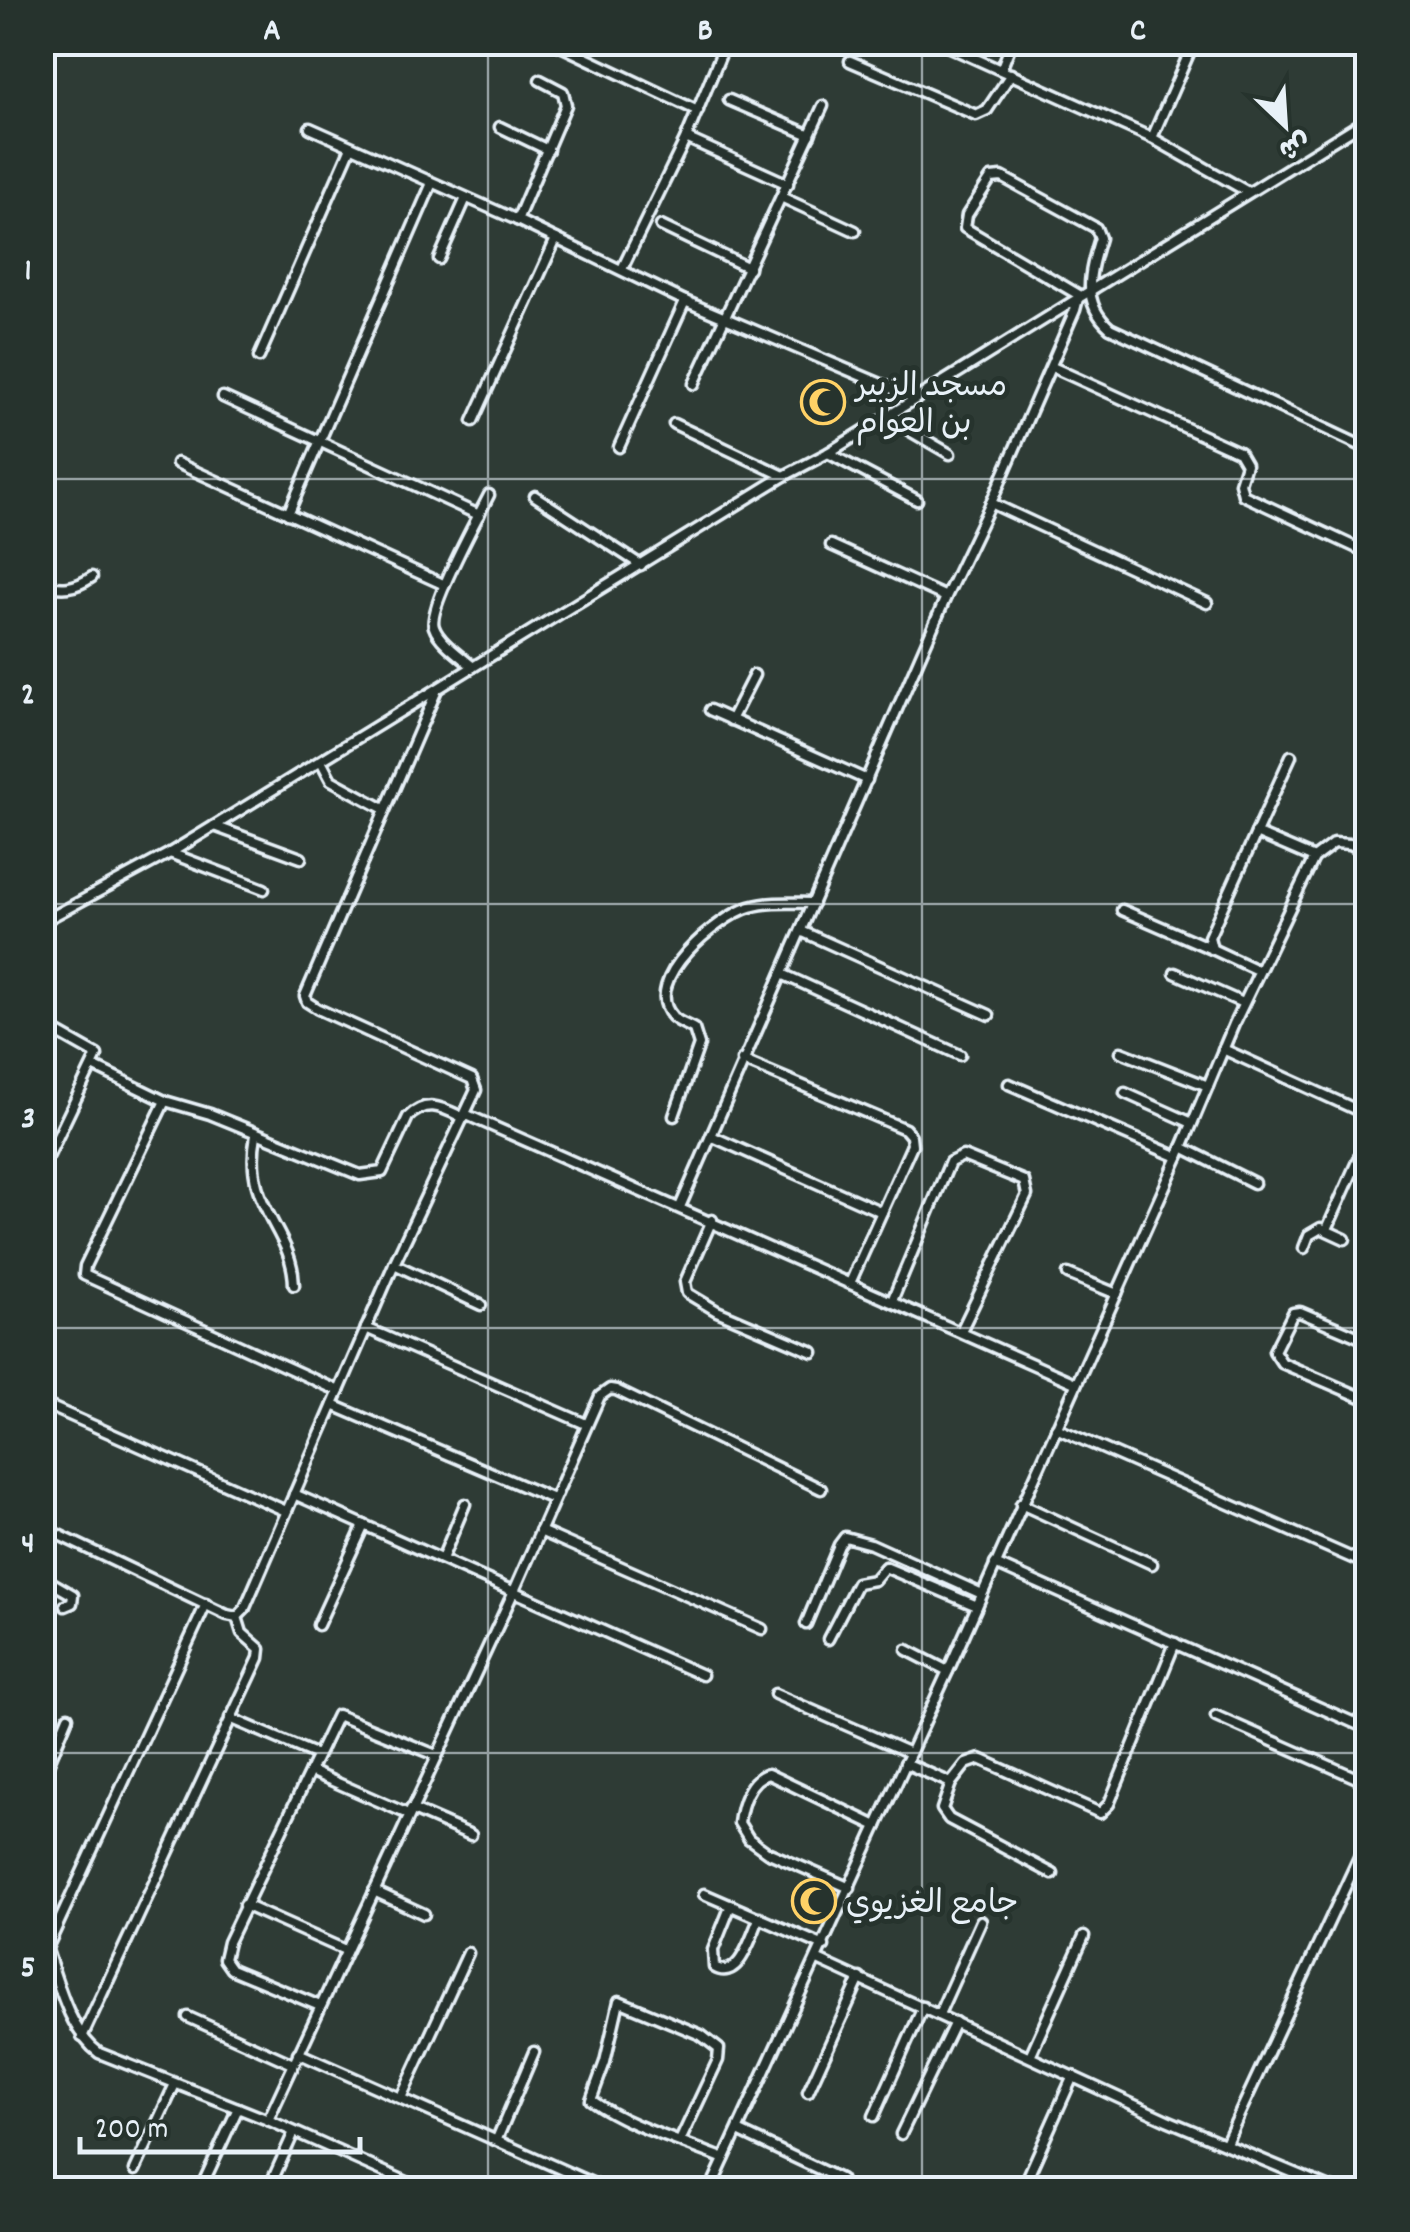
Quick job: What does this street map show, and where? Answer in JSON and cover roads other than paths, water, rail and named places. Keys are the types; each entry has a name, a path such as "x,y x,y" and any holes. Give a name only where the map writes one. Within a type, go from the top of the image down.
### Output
{"street":[{"path":"552,42 698,111"},
{"path":"622,268 686,138 726,42"},
{"path":"938,42 1152,138 1248,192"},
{"path":"850,61 976,115 987,110 1006,72 1012,42"},
{"path":"1152,138 1194,42"},
{"path":"517,220 567,98 540,80"},
{"path":"729,100 810,135"},
{"path":"694,384 823,106"},
{"path":"42,922 170,854 1368,119"},
{"path":"500,127 548,150"},
{"path":"310,128 622,268 686,301 914,398"},
{"path":"686,138 788,184"},
{"path":"258,357 351,147"},
{"path":"1079,295 965,228 967,215 991,178 1002,177 1096,228 1100,238 1088,289 1100,318 1110,328 1368,449"},
{"path":"288,514 432,183"},
{"path":"782,197 855,232"},
{"path":"439,259 466,198"},
{"path":"661,226 749,268"},
{"path":"473,421 556,238"},
{"path":"680,1207 946,597 1052,367 1079,295"},
{"path":"619,447 686,301"},
{"path":"1052,367 1240,452 1246,464 1240,483 1244,495 1368,553"},
{"path":"224,397 479,515"},
{"path":"886,417 950,454"},
{"path":"674,424 784,476"},
{"path":"828,453 917,500"},
{"path":"177,464 445,585"},
{"path":"473,667 433,625 445,585 490,495"},
{"path":"536,496 641,565"},
{"path":"991,503 1207,602"},
{"path":"830,545 946,597"},
{"path":"42,583 55,589 78,586 92,577"},
{"path":"731,720 754,675"},
{"path":"237,1617 244,1610 394,1264 476,1090 474,1081 318,1010 306,996 437,690"},
{"path":"710,710 866,780"},
{"path":"1212,949 1209,937 1292,756"},
{"path":"321,761 331,780 384,809"},
{"path":"214,826 301,858"},
{"path":"1256,833 1314,858"},
{"path":"710,2190 948,1672 1244,1003 1314,858 1334,843 1350,844 1368,853"},
{"path":"170,854 264,890"},
{"path":"674,1116 699,1046 694,1029 676,1020 668,1009 668,986 679,960 698,938 737,912 764,904 813,903"},
{"path":"1122,910 1259,972"},
{"path":"801,931 989,1014"},
{"path":"1175,973 1244,1003"},
{"path":"782,974 960,1055"},
{"path":"42,1024 95,1051 97,1058 48,1158"},
{"path":"1223,1050 1368,1115"},
{"path":"1121,1052 1208,1086"},
{"path":"742,1060 905,1129 911,1136 912,1145 850,1283"},
{"path":"94,1066 165,1101 210,1114 312,1158 371,1176 382,1172 388,1164 408,1117 415,1110 432,1105 712,1220 1075,1383"},
{"path":"1008,1084 1178,1156"},
{"path":"1125,1093 1192,1123"},
{"path":"165,1101 84,1274 339,1391"},
{"path":"256,1135 252,1170 262,1203 293,1268 294,1286"},
{"path":"711,1136 882,1212"},
{"path":"1327,1230 1368,1137"},
{"path":"1182,1147 1254,1183"},
{"path":"892,1301 950,1162 963,1156 1024,1181 1027,1195 961,1332"},
{"path":"712,1220 685,1282 687,1293 718,1311 814,1352"},
{"path":"1304,1248 1314,1230 1327,1230 1345,1238"},
{"path":"394,1264 482,1305"},
{"path":"1068,1274 1116,1294"},
{"path":"1368,1342 1300,1312 1293,1313 1274,1351 1282,1363 1368,1400"},
{"path":"366,1328 586,1424"},
{"path":"268,2120 600,1396 610,1388 616,1390 821,1488"},
{"path":"42,1403 286,1511"},
{"path":"332,1405 553,1499"},
{"path":"1056,1428 1368,1565"},
{"path":"294,1494 702,1674"},
{"path":"442,1559 465,1504"},
{"path":"1021,1504 1152,1564"},
{"path":"318,1625 364,1525"},
{"path":"42,1527 237,1617 242,1633 258,1646 260,1653 82,2037"},
{"path":"540,1531 762,1629"},
{"path":"806,1624 845,1537 871,1544 982,1594"},
{"path":"995,1564 1368,1729"},
{"path":"828,1639 858,1583 874,1580 885,1567 977,1606"},
{"path":"42,1577 73,1595 72,1603 66,1606"},
{"path":"47,1948 206,1604"},
{"path":"1053,1874 949,1818 942,1803 951,1783 966,1764 984,1760 1100,1813 1109,1804 1176,1643"},
{"path":"907,1650 948,1672"},
{"path":"774,1694 910,1753"},
{"path":"320,2006 226,1964 224,1954 244,1906 335,1718 340,1715 436,1754"},
{"path":"1216,1716 1368,1783"},
{"path":"42,1779 68,1717"},
{"path":"230,1718 317,1756"},
{"path":"905,1763 951,1783"},
{"path":"310,1771 471,1835"},
{"path":"850,1888 755,1845 740,1823 745,1801 753,1782 768,1774 876,1826"},
{"path":"1226,2143 1368,1838"},
{"path":"374,1891 424,1914"},
{"path":"704,1894 824,1946"},
{"path":"731,1905 712,1956 714,1968 721,1972 737,1965 760,1917"},
{"path":"244,1906 345,1950"},
{"path":"939,2014 981,1921"},
{"path":"42,1936 82,2037 99,2052 268,2120 425,2190"},
{"path":"1030,2056 1084,1936"},
{"path":"400,2098 468,1954"},
{"path":"818,1960 1334,2189"},
{"path":"808,2092 860,1978"},
{"path":"680,2141 718,2060 719,2049 702,2035 619,2000 605,2062 591,2100 680,2141 724,2159"},
{"path":"874,2116 923,2007"},
{"path":"188,2017 293,2064"},
{"path":"901,2134 955,2022"},
{"path":"497,2139 534,2052"},
{"path":"298,2053 608,2190"},
{"path":"1022,2190 1074,2076"},
{"path":"135,2170 175,2084"},
{"path":"200,2190 238,2108"},
{"path":"738,2130 840,2178 844,2190"},
{"path":"268,2190 294,2132"}],"place":[{"name":"مسجد الزبير بن العوام","path":"823,402"},
{"name":"جامع الغزيوي","path":"814,1901"}]}
